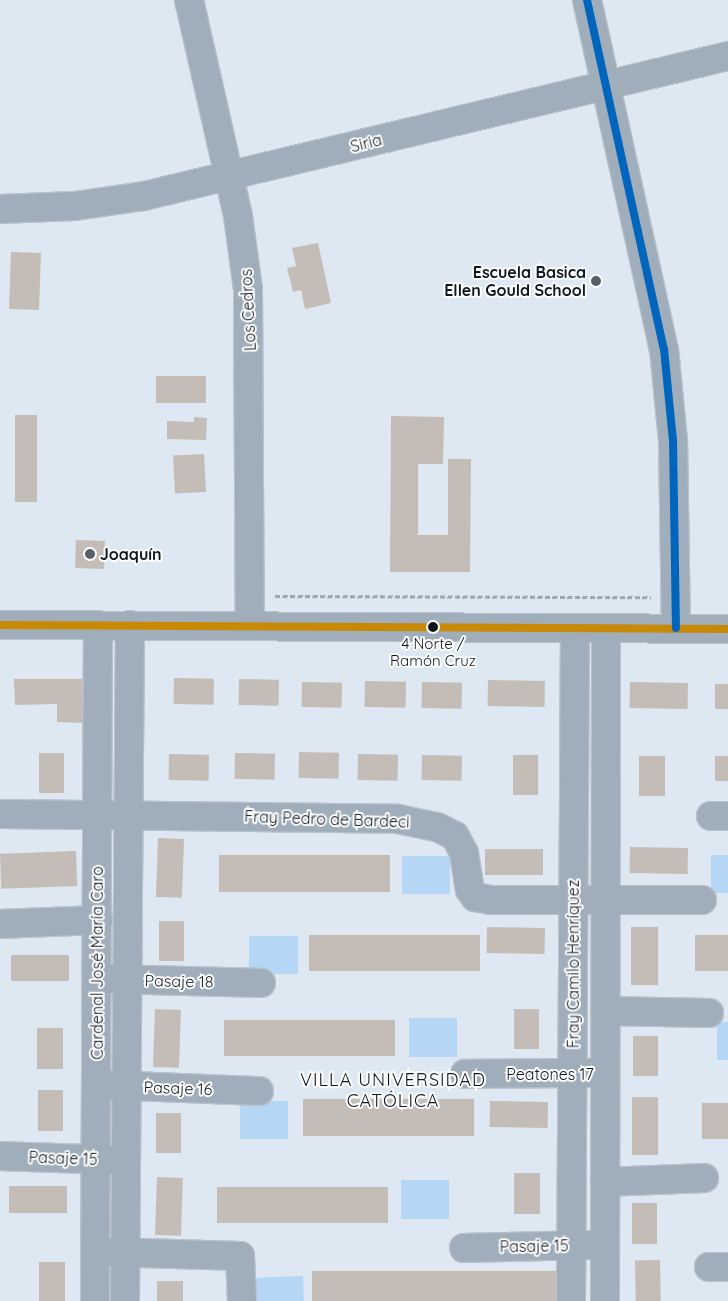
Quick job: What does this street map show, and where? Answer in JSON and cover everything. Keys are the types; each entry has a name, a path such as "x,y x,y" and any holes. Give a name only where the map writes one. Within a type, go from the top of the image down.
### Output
{"street":[{"name":"Los Cedros","path":"190,0 229,176 244,256 250,314 250,626"},
{"path":"587,0 664,349 673,440 676,628"},
{"name":"Siria","path":"0,209 109,202 229,176 728,56"},
{"path":"0,625 728,628"},
{"name":"Cardenal José María Caro","path":"96,1301 98,625"},
{"name":"Cardenal José María Caro","path":"125,1301 130,626"},
{"name":"Fray Camilo Henríquez","path":"571,1301 574,628"},
{"name":"Fray Camilo Henríquez","path":"605,1301 606,628"},
{"name":"Fray Pedro de Bardeci","path":"0,814 128,814 405,820 437,827 455,836 464,853 470,890 475,897 490,900 702,900"},
{"path":"0,924 98,920"},
{"name":"Pasaje 18","path":"97,979 261,983"},
{"path":"606,1011 709,1013"},
{"name":"Peatones 17","path":"465,1074 606,1073"},
{"name":"Pasaje 16","path":"97,1085 259,1091"},
{"name":"Pasaje 15","path":"0,1156 126,1160"},
{"path":"605,1182 704,1178"},
{"name":"Pasaje 15","path":"464,1248 605,1245"},
{"path":"96,1252 240,1256 242,1301"}],"path":[{"path":"250,595 654,596"}],"shaded area":[{"path":"711,855 728,855 728,893 711,893"},
{"path":"402,856 450,856 450,894 402,894"},
{"path":"249,936 298,936 298,974 249,974"},
{"path":"409,1018 457,1018 457,1057 409,1057"},
{"path":"717,1022 728,1022 728,1060 717,1060"},
{"path":"240,1101 288,1101 288,1139 240,1139"},
{"path":"401,1180 449,1180 449,1219 401,1219"},
{"path":"303,1276 304,1301 256,1301 255,1278"}],"building":[{"path":"318,243 331,303 305,309 301,290 293,292 287,268 296,266 292,248"},
{"path":"11,252 41,253 39,310 9,309"},
{"path":"156,376 206,376 206,403 156,403"},
{"path":"15,415 37,415 37,502 15,502"},
{"path":"391,416 444,417 443,464 418,464 418,535 448,535 448,459 471,459 470,572 390,572"},
{"path":"194,417 207,418 206,440 167,439 167,421 194,422"},
{"path":"204,454 206,492 175,494 173,456"},
{"name":"Joaquín","path":"76,540 105,541 104,569 75,568"},
{"path":"174,678 214,679 214,705 174,704"},
{"path":"14,679 82,679 83,723 57,722 57,704 15,705"},
{"path":"239,679 279,680 279,706 239,705"},
{"path":"488,680 545,681 545,707 488,706"},
{"path":"365,681 406,682 406,708 365,707"},
{"path":"302,682 342,683 342,708 302,707"},
{"path":"422,682 462,683 462,709 422,708"},
{"path":"630,682 688,683 688,709 630,708"},
{"path":"715,684 728,684 728,709 715,709"},
{"path":"299,752 339,753 339,779 299,778"},
{"path":"39,753 64,753 64,793 39,793"},
{"path":"235,753 275,754 275,780 235,779"},
{"path":"169,754 209,755 209,781 169,780"},
{"path":"358,754 398,755 398,781 358,780"},
{"path":"422,755 462,756 462,781 422,780"},
{"path":"513,755 538,755 538,795 513,795"},
{"path":"639,756 665,756 665,796 639,796"},
{"path":"715,756 728,756 728,781 715,781"},
{"path":"158,838 184,839 182,898 156,897"},
{"path":"630,847 688,848 688,874 630,873"},
{"path":"485,849 543,849 543,875 485,875"},
{"path":"76,851 77,886 1,889 0,854"},
{"path":"219,855 390,855 390,892 219,892"},
{"path":"159,921 184,921 184,961 159,961"},
{"path":"487,927 545,928 545,954 487,953"},
{"path":"631,927 658,927 658,985 631,985"},
{"path":"309,935 480,935 480,971 309,971"},
{"path":"695,935 728,935 728,971 695,971"},
{"path":"11,955 69,955 69,981 11,981"},
{"path":"155,1009 181,1010 179,1068 153,1067"},
{"path":"514,1009 539,1009 539,1049 514,1049"},
{"path":"224,1020 395,1020 395,1056 224,1056"},
{"path":"37,1028 63,1028 63,1069 37,1069"},
{"path":"633,1036 658,1036 658,1076 633,1076"},
{"path":"38,1090 63,1090 63,1131 38,1131"},
{"path":"632,1097 658,1097 658,1155 632,1155"},
{"path":"303,1099 474,1099 474,1136 303,1136"},
{"path":"490,1101 548,1102 548,1128 490,1127"},
{"path":"702,1103 728,1103 728,1139 702,1139"},
{"path":"156,1113 181,1113 181,1153 156,1153"},
{"path":"514,1173 540,1173 540,1214 514,1214"},
{"path":"157,1177 183,1178 181,1236 155,1235"},
{"path":"9,1186 67,1186 67,1213 9,1213"},
{"path":"217,1187 388,1187 388,1223 217,1223"},
{"path":"632,1203 657,1203 657,1244 632,1244"},
{"path":"635,1260 660,1260 661,1301 636,1301"},
{"path":"39,1262 65,1262 65,1301 39,1301"},
{"path":"312,1271 557,1271 557,1301 312,1301"},
{"path":"157,1281 183,1281 183,1301 157,1301"}],"transit line":[{"path":"587,0 664,349 673,440 676,628"},
{"path":"0,625 728,629"}],"place":[{"name":"Escuela Basica Ellen Gould School","path":"596,281"},
{"name":"Joaquín","path":"90,554"},
{"name":"4 Norte / Ramón Cruz","path":"433,627"}],"district":[{"name":"VILLA UNIVERSIDAD CATÓLICA","path":"393,1091"}]}
